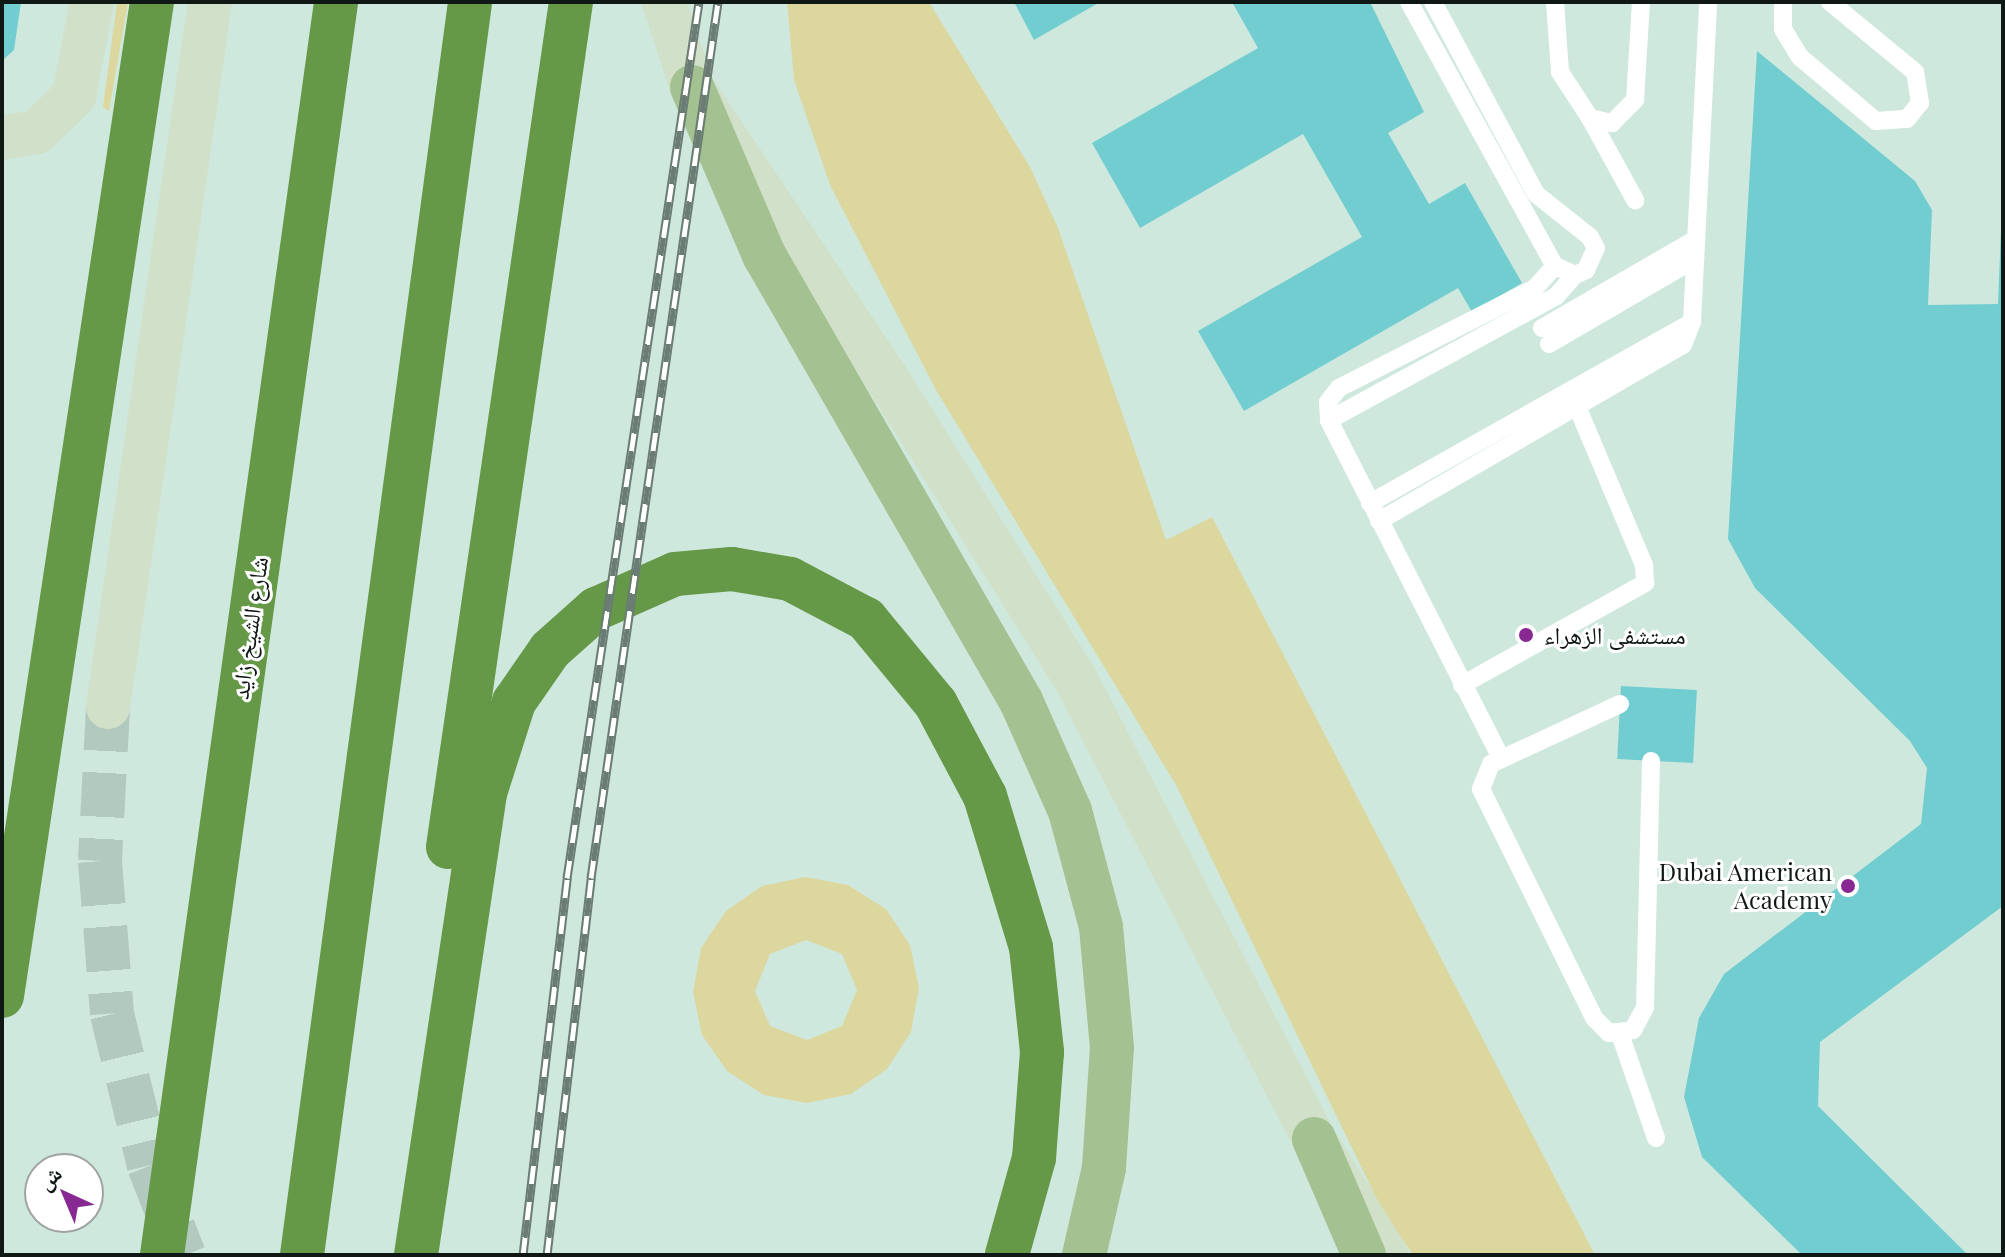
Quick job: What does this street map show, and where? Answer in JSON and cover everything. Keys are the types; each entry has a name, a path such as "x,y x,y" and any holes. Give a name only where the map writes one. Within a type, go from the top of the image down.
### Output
{"highway":[{"path":"2,996 152,2"},
{"name":"شارع الشيخ زايد","path":"162,1255 336,2"},
{"path":"302,1255 470,2"},
{"path":"406,1255 465,701 571,2"},
{"path":"416,1255 485,793 514,702 550,650 596,609 647,582 732,569 790,579 866,619 936,704 985,796 1031,947 1042,1052 1034,1158 1007,1255"}],"main road":[{"path":"2,138 37,132 74,96 92,2"},
{"path":"108,707 210,2"},
{"path":"664,2 692,87 764,255 1021,701 1089,868 1110,987 1111,1108 1084,1255"},
{"path":"692,87 878,365 1077,682 1314,1139 1364,1255"},
{"path":"1314,1139 1386,1255"}],"lane":[{"path":"1409,2 1555,266 1575,275"},
{"path":"1329,420 1556,296 1594,260 1590,237 1536,194 1433,2"},
{"path":"1555,2 1556,59 1635,200"},
{"path":"1590,118 1612,123 1631,111 1641,2"},
{"path":"1379,521 1674,354 1692,322 1708,2"},
{"path":"1783,2 1783,29 1800,57 1876,121 1907,119 1920,103 1915,72 1830,2"},
{"path":"1695,259 1546,336 1696,239"},
{"path":"1501,758 1329,420 1328,402 1339,388 1535,288 1555,266"},
{"path":"1370,503 1692,322"},
{"path":"1462,685 1645,583 1644,565 1578,409"},
{"path":"1620,704 1501,758 1483,776 1486,801 1594,1018 1620,1034 1656,1138"},
{"path":"1620,1034 1633,1030 1645,1007 1651,761"}],"shaded area":[{"path":"117,2 128,2 109,111 103,107"},
{"path":"787,2 929,2 1030,167 1058,228 1166,540 1212,517 1595,1255 1413,1255 1381,1208 1176,785 936,390 830,185 794,80"},
{"path":"805,877 848,885 886,909 910,945 919,988 911,1032 887,1069 851,1094 807,1103 764,1095 727,1071 702,1035 693,992 701,948 726,911 762,886","holes":["806,940 842,954 857,990 842,1026 807,1040 770,1026 755,991 770,954"]}],"building":[{"path":"2,2 21,2 14,50 2,61"},
{"path":"1014,2 1100,2 1034,40"},
{"path":"1232,2 1370,2 1424,112 1388,133 1429,204 1465,183 1522,283 1472,312 1458,288 1244,411 1198,331 1362,237 1303,134 1140,228 1092,143 1258,48"},
{"path":"1757,51 1915,181 1932,210 1928,305 1998,304 2003,179 2003,906 1820,1042 1818,1106 1968,1255 1802,1255 1702,1157 1684,1097 1699,1018 1724,974 1921,824 1927,768 1910,741 1755,588 1728,539"},
{"path":"1621,686 1697,690 1693,763 1617,759"}],"tunnel":[{"path":"108,707 100,861 112,1014 149,1166 184,1255"}],"railway":[{"path":"523,1255 567,878 699,2"},
{"path":"547,1255 591,878 718,2"}],"place":[{"name":"مستشفى الزهراء","path":"1526,635"},
{"name":"Dubai American Academy","path":"1848,886"}]}
